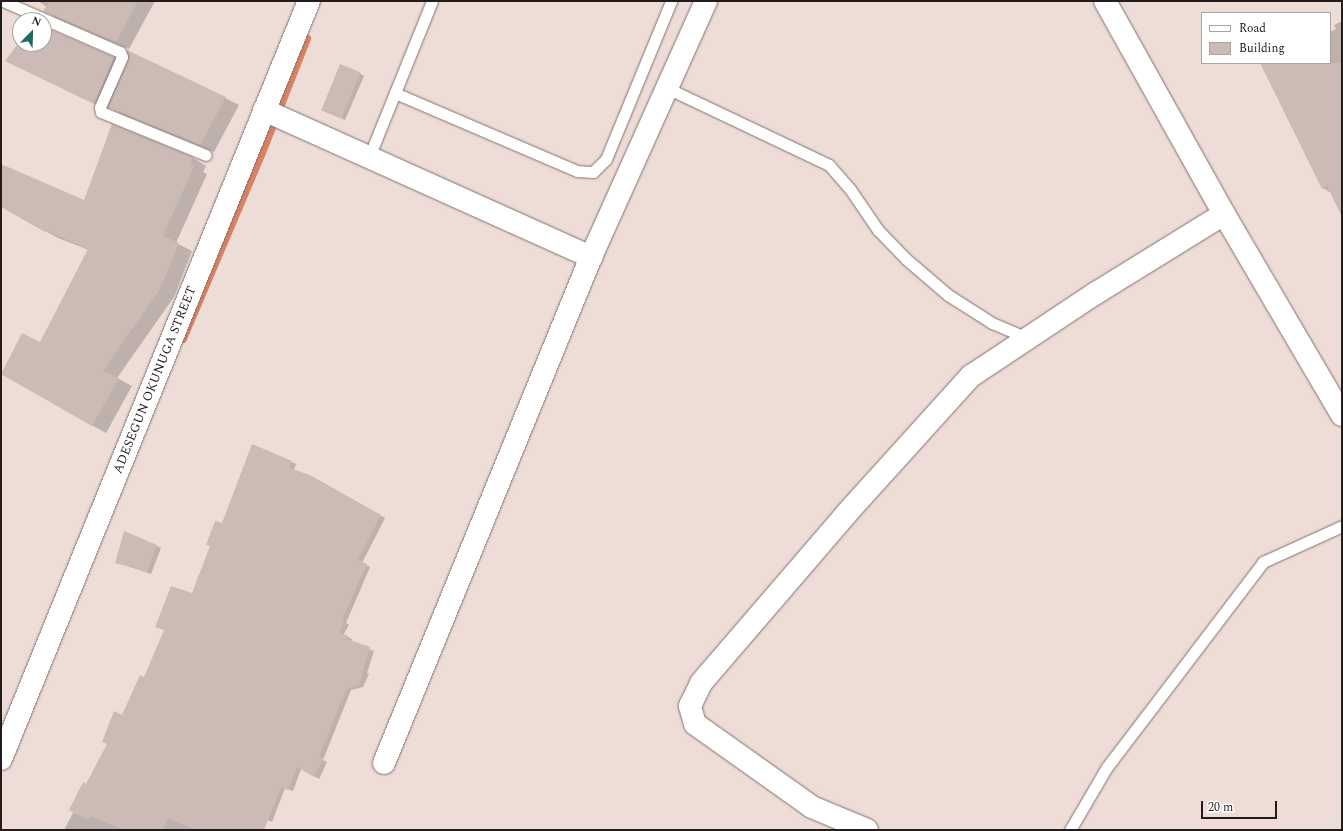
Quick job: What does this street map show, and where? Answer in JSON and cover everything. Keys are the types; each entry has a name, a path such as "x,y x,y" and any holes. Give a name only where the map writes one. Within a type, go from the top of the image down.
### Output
{"street":[{"name":"ADESEGUN OKUNUGA STREET","path":"1,759 309,1"},
{"path":"384,763 591,257 706,1"},
{"path":"1105,1 1224,214 1342,415"},
{"path":"264,110 591,257"},
{"path":"868,830 812,807 695,724 690,706 701,683 847,513 971,376 1096,293 1224,214"}],"lane":[{"path":"3,1 120,52 122,57 100,107 101,112 206,155"},
{"path":"369,157 432,1"},
{"path":"395,93 577,171 593,172 606,160 671,1"},
{"path":"667,88 829,166 850,189 878,230 906,259 955,299 992,323 1028,338"},
{"path":"1070,830 1107,767 1263,562 1342,526"}],"building":[{"path":"50,1 138,1 116,42 52,15 52,12 43,11"},
{"path":"52,30 114,57 94,104 5,61 12,52 52,52"},
{"path":"127,50 226,97 200,145 108,107 128,60"},
{"path":"1342,63 1342,217 1327,186 1322,189 1260,64"},
{"path":"340,64 360,72 342,119 321,110"},
{"path":"112,124 193,157 190,164 194,166 163,236 179,243 160,289 103,371 119,378 92,426 1,374 22,333 40,342 88,249 45,230 45,232 1,207 1,164 84,200"},
{"path":"252,444 292,461 289,468 310,475 381,515 358,560 367,564 342,620 345,621 339,632 348,636 347,639 370,647 359,685 347,688 319,757 323,759 314,777 297,767 288,790 281,787 264,830 196,830 168,818 163,830 124,830 90,816 88,820 69,810 83,782 86,784 107,744 102,742 114,711 122,715 140,675 144,677 164,630 155,627 171,586 192,593 210,546 206,545 215,521 222,523"},
{"path":"124,531 157,545 147,572 115,563"}],"waterway":[{"path":"183,339 262,153 307,39"}]}
